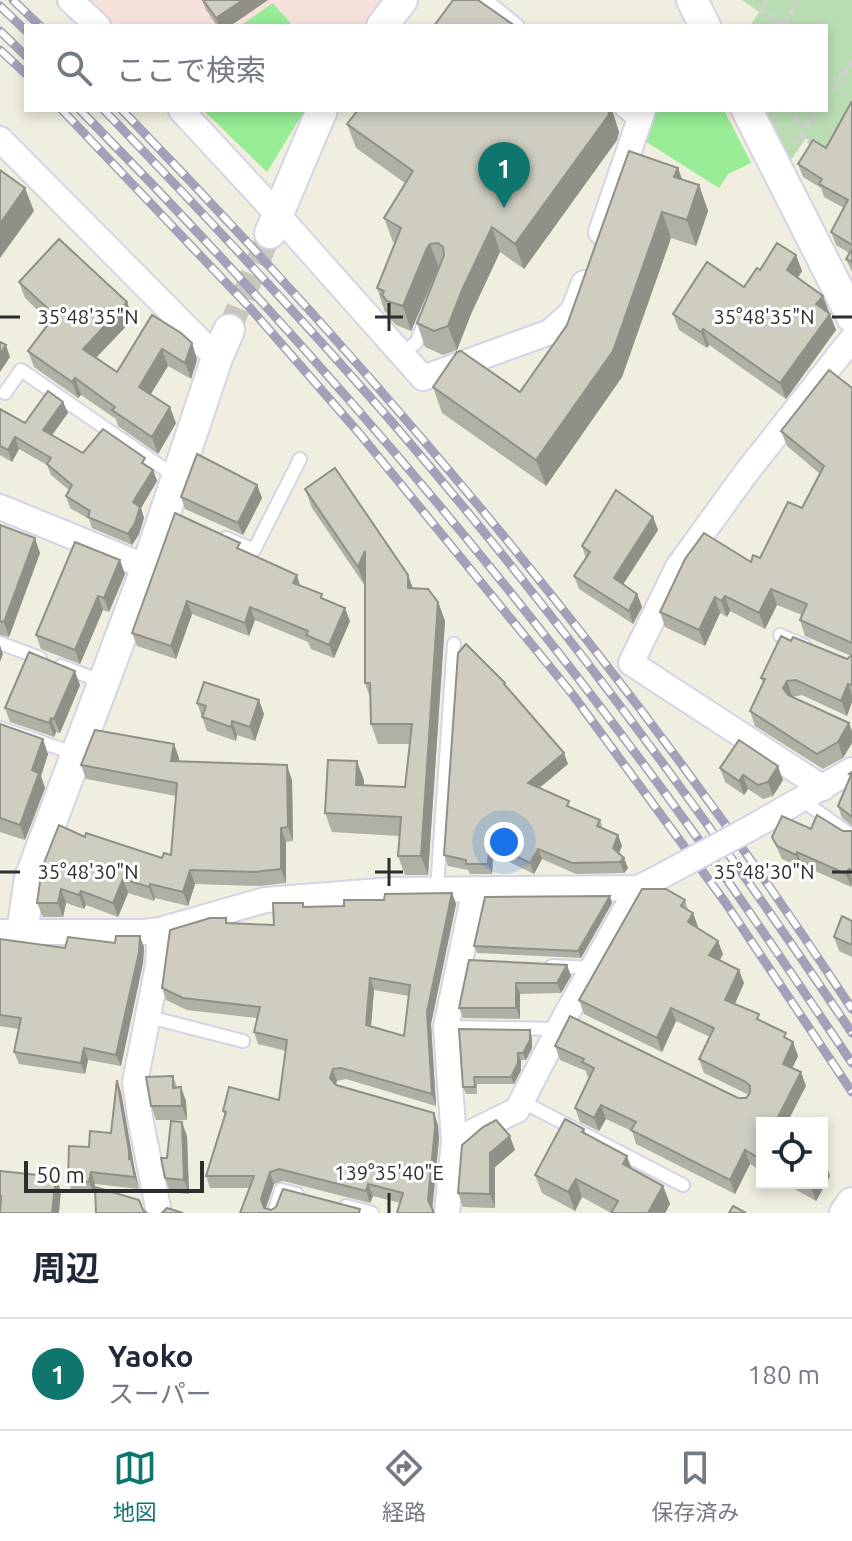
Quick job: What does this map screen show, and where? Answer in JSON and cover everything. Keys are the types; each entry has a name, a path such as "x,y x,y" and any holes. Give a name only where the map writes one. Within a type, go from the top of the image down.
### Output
{"street":[{"path":"70,0 96,24"},
{"path":"384,24 402,0"},
{"path":"183,112 274,224 423,378 550,332 573,311 634,114"},
{"path":"274,224 321,112"},
{"path":"748,112 852,317"},
{"path":"0,139 217,358"},
{"path":"229,330 176,477 171,512 103,682 11,932 125,933 160,930 265,900 437,888 648,883"},
{"path":"813,794 631,663 678,567 746,473 852,339"},
{"path":"0,507 147,567"},
{"path":"449,1126 517,1110 568,1022 592,968 631,904 648,883 852,770"},
{"path":"447,1213 449,1126 446,1027 469,961 475,889"},
{"path":"159,1213 135,1082 158,965 160,930"},
{"path":"845,1213 852,1203"}],"lane":[{"path":"486,0 516,24"},
{"path":"401,354 416,343 433,303"},
{"path":"5,393 21,370 176,477"},
{"path":"215,533 254,550 300,459"},
{"path":"780,635 823,653"},
{"path":"0,643 103,682"},
{"path":"437,888 454,644"},
{"path":"0,728 76,754"},
{"path":"813,794 852,836"},
{"path":"534,965 592,968"},
{"path":"149,1017 243,1041"},
{"path":"446,1027 568,1022"},
{"path":"521,1101 683,1185"},
{"path":"274,1213 281,1190 311,1198"},
{"path":"327,1201 372,1213"}],"path":[{"path":"766,0 761,10 785,24"},
{"path":"787,24 797,0"},
{"path":"828,96 852,62"},
{"path":"788,112 806,126"},
{"path":"816,112 798,138 826,151"}],"shaded area":[{"path":"89,0 384,0 366,24 291,24 273,3 243,24 113,24"}],"green space":[{"path":"742,0 852,0 852,115 831,152 806,138 791,160 764,112 828,112 828,24 751,24 759,12"},
{"path":"273,3 291,24 243,24"},
{"path":"205,112 304,112 267,172"},
{"path":"655,112 725,112 751,163 728,174 719,188 645,141"}],"building":[{"path":"203,0 243,0 216,18"},
{"path":"453,0 478,0 512,24 435,24"},
{"path":"852,101 852,245 831,232 848,200 819,184 822,179 798,164 813,140 826,148"},
{"path":"356,112 609,112 515,244 492,227 448,326 434,331 417,323 444,255 443,247 438,243 430,244 427,248 403,306 387,301 382,295 384,291 377,288 401,228 384,218 413,171 347,124"},
{"path":"629,151 678,168 674,177 699,185 687,220 662,212 613,351 536,460 433,387 457,352 461,351 520,392 567,325"},
{"path":"0,170 25,188 0,224"},
{"path":"59,239 127,302 83,349 117,372 152,315 192,343 185,363 162,349 139,387 170,407 152,437 112,410 115,407 75,378 72,382 28,351 55,315 19,282"},
{"path":"777,243 796,255 787,270 823,296 816,304 830,314 780,383 703,329 701,332 673,314 707,262 744,287 757,268 760,270"},
{"path":"829,370 852,388 852,643 800,620 807,604 771,589 759,613 725,596 721,601 715,597 699,630 660,612 685,559 704,533 751,562 753,555 760,558 788,502 802,508 824,466 781,431"},
{"path":"48,391 63,402 43,430 83,453 103,429 145,458 142,463 153,470 133,502 140,507 128,534 88,517 90,511 66,496 72,485 47,464 51,458 15,437 8,450 0,446 0,409 25,423"},
{"path":"197,454 257,485 238,523 181,497"},
{"path":"335,468 408,575 408,588 428,589 438,602 421,856 398,856 401,817 325,813 328,760 357,761 356,785 405,787 412,724 371,724 370,683 365,683 365,551 358,567 305,489"},
{"path":"616,490 653,517 614,578 637,594 629,611 574,576 590,552 582,546"},
{"path":"175,513 240,543 237,548 297,575 293,583 322,594 321,598 345,608 329,645 306,635 308,631 250,607 245,623 187,601 171,646 132,633"},
{"path":"0,525 35,538 4,622 0,621"},
{"path":"75,542 120,560 104,598 98,596 75,650 36,635"},
{"path":"781,636 791,641 793,637 847,659 852,655 852,685 848,684 841,701 796,680 787,681 783,688 788,695 849,723 838,742 817,754 750,711 765,679 761,678"},
{"path":"466,644 505,683 564,753 528,783 569,801 567,806 600,820 597,826 618,835 613,848 624,858 620,862 572,863 538,849 530,863 489,843 488,864 466,864 466,860 444,855 458,653"},
{"path":"29,652 75,671 54,719 51,718 49,723 5,708"},
{"path":"204,682 259,700 250,727 232,721 231,727 202,717 206,706 197,703"},
{"path":"0,724 43,739 32,770 39,773 20,825 0,818"},
{"path":"95,730 174,744 171,761 287,765 288,827 281,828 281,869 254,872 190,870 183,892 123,879 113,903 81,891 79,895 61,889 58,903 37,903 42,868 59,825 85,837 86,833 162,858 164,853 171,855 177,783 81,765"},
{"path":"739,740 778,766 768,782 758,785 743,775 739,781 720,768"},
{"path":"852,772 852,817 838,806"},
{"path":"817,815 843,831 852,831 852,871 849,869 846,874 777,846 772,837 782,816 811,829"},
{"path":"642,889 666,889 685,900 681,906 693,913 688,922 718,941 709,955 739,970 725,1000 759,1014 757,1019 786,1033 784,1037 793,1042 783,1064 801,1072 778,1117 756,1117 756,1156 745,1150 730,1180 631,1130 636,1122 601,1105 594,1118 575,1108 594,1068 582,1062 584,1059 555,1046 570,1016 738,1098 746,1098 750,1093 746,1082 699,1059 714,1028 671,1008 657,1038 579,1000"},
{"path":"452,893 427,1012 432,1094 341,1068 333,1069 330,1078 336,1085 434,1113 428,1200 434,1213 397,1213 403,1193 368,1184 366,1191 279,1169 270,1172 261,1199 264,1208 271,1210 276,1207 283,1189 360,1209 359,1213 240,1213 254,1176 206,1176 226,1112 223,1111 229,1087 279,1100 287,1040 254,1032 260,1007 183,998 162,988 170,930 210,918 226,918 226,923 274,925 273,903 303,903 303,907 344,906 344,900 384,900 385,894","holes":["370,978 410,985 404,1036 366,1025"]},
{"path":"610,896 578,951 474,946 485,897"},
{"path":"842,916 852,921 852,945 834,937"},
{"path":"116,936 140,936 116,1055 84,1048 81,1063 14,1052 21,1018 0,1015 0,939 65,948 68,937 115,943"},
{"path":"469,960 567,965 557,983 516,983 516,1008 459,1008"},
{"path":"459,1029 530,1030 530,1040 523,1053 518,1053 518,1063 511,1077 474,1077 475,1087 463,1087"},
{"path":"173,1076 173,1088 181,1087 182,1106 151,1106 146,1077"},
{"path":"117,1080 129,1159 135,1177 91,1172 89,1182 68,1180 69,1146 89,1147 90,1131 111,1133"},
{"path":"565,1119 584,1129 582,1132 627,1156 623,1164 663,1186 648,1213 611,1213 618,1201 576,1179 568,1192 535,1175"},
{"path":"496,1120 510,1136 490,1153 490,1194 458,1193 462,1145"},
{"path":"171,1121 182,1122 184,1180 165,1178 161,1158 167,1158"},
{"path":"0,1171 56,1177 52,1213 0,1213"},
{"path":"95,1187 139,1200 147,1213 96,1213"},
{"path":"733,1206 746,1213 729,1213"},
{"path":"167,1208 183,1213 162,1213"}],"tunnel":[{"path":"229,330 270,233"}],"railway":[{"path":"13,0 38,24"},
{"path":"0,6 24,29"},
{"path":"0,31 24,54"},
{"path":"0,50 24,72"},
{"path":"64,112 251,309 359,433 573,695 725,902 852,1092"},
{"path":"82,112 309,355 526,611 687,823 852,1063"},
{"path":"106,112 356,381 514,569 688,797 852,1033"},
{"path":"124,112 320,322 509,542 687,771 852,1009"}],"place":[{"name":"Yaoko","path":"504,208"}]}
